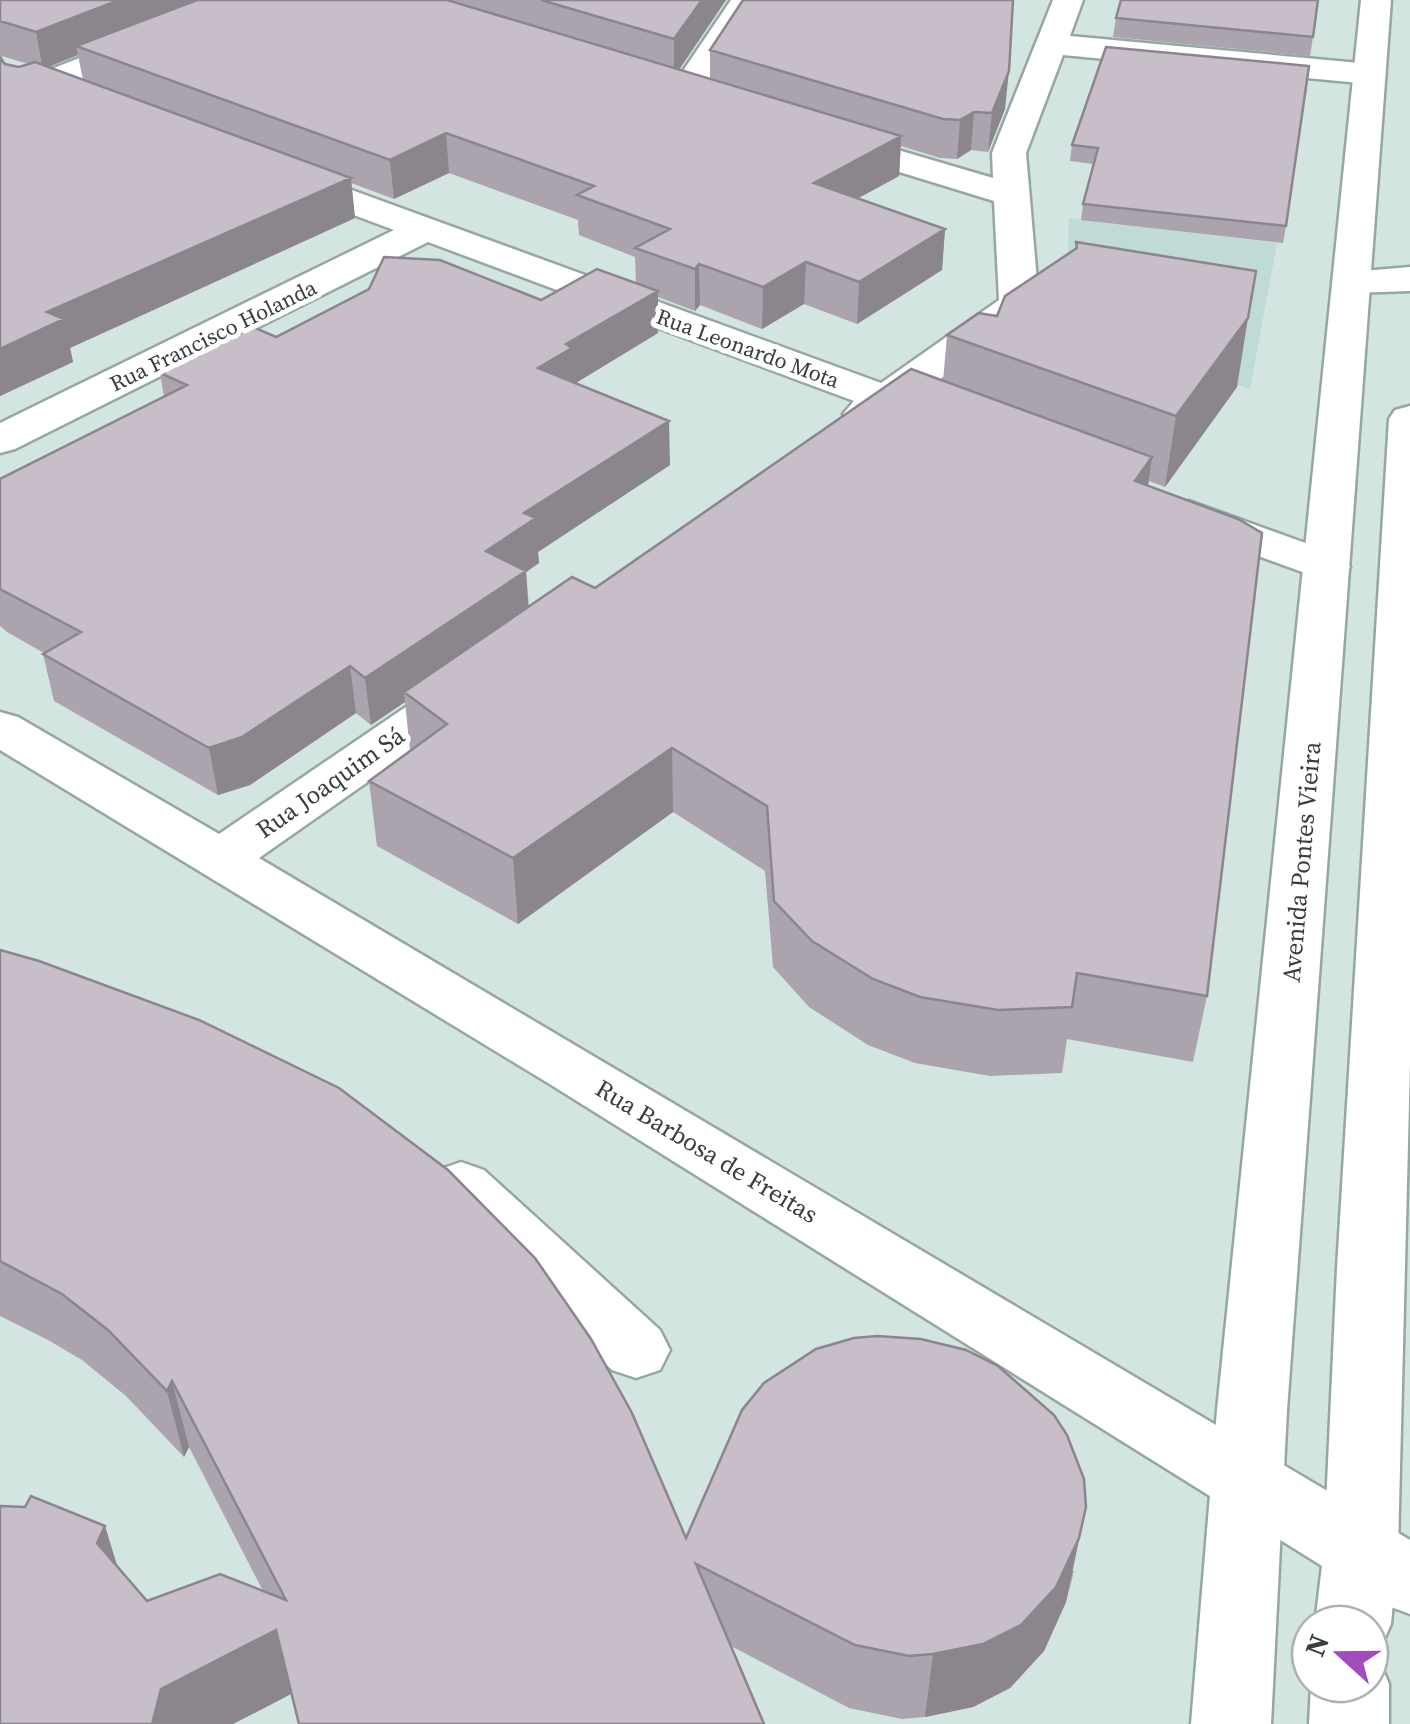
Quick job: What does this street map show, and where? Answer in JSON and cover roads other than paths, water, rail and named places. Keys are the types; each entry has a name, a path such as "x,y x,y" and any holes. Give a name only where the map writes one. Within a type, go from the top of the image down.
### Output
{"street":[{"path":"0,101 255,0"},
{"path":"716,106 667,91 746,0"},
{"path":"836,434 1019,304 1010,153 1068,0"},
{"name":"Avenida Pontes Vieira","path":"1231,1724 1376,0"},
{"path":"1052,44 1370,74"},
{"path":"0,68 98,106"},
{"path":"806,133 1012,195"},
{"name":"Rua Leonardo Mota","path":"262,168 978,434"},
{"name":"Rua Francisco Holanda","path":"0,440 425,229"},
{"path":"1352,281 1410,279"},
{"path":"1364,1604 1385,1564 1410,418"},
{"path":"1159,504 1327,567"},
{"name":"Rua Joaquim Sá","path":"220,859 497,668"},
{"name":"Rua Barbosa de Freitas","path":"0,728 1385,1564"},
{"path":"422,1161 455,1182 636,1350"}]}
